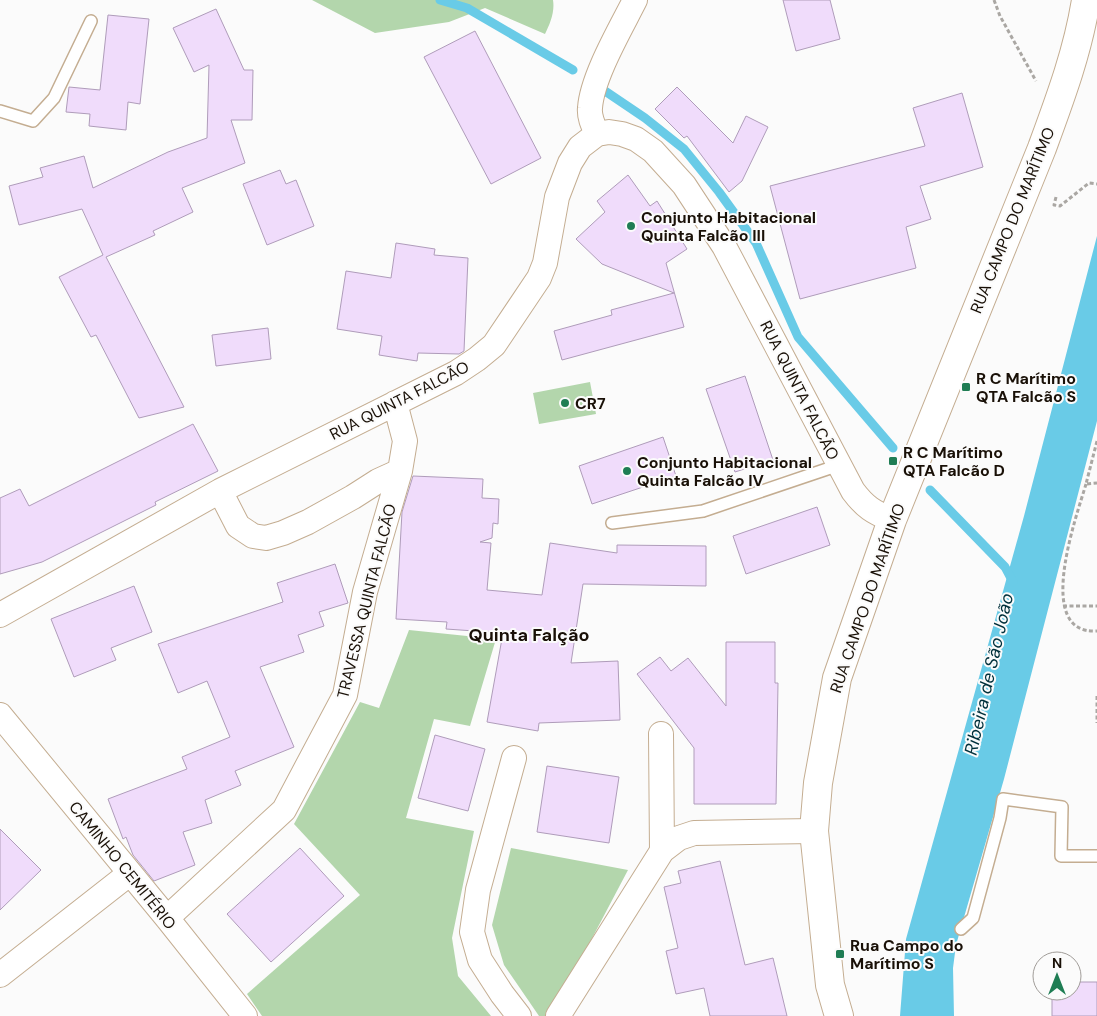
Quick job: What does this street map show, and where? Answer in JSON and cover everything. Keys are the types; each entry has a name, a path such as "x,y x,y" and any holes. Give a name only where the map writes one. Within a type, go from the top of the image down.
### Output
{"main road":[{"name":"RUA CAMPO DO MARÍTIMO","path":"839,1016 830,985 814,831 818,783 837,678 892,520 1042,148 1071,68 1086,0"}],"street":[{"path":"597,134 591,120 590,108 595,84 636,0"},
{"name":"RUA QUINTA FALCÃO","path":"0,614 220,491 456,373 477,359 494,345 539,278 545,263 557,197 570,163 580,147 597,134 609,132 636,138 653,151 684,185 724,246 839,466 862,503 874,513 892,520"},
{"name":"TRAVESSA QUINTA FALCÃO","path":"167,918 284,810 345,695 366,592 400,471 405,441 395,403"},
{"path":"220,491 238,526 253,536 266,538 308,522 353,498 378,481 400,471"},
{"name":"CAMINHO CEMITÉRIO","path":"0,715 167,918 244,1016"},
{"path":"661,734 662,851"},
{"path":"514,758 478,890 472,932 480,960 519,1016"},
{"path":"558,1016 662,851 679,838 694,833 814,831"},
{"path":"0,975 129,874"}],"lane":[{"path":"0,111 33,121 54,98 91,21"},
{"path":"612,522 703,511 839,466"},
{"path":"961,929 973,918 1000,818 1003,799 1062,807 1061,856 1097,856"}],"path":[{"path":"994,0 1000,16 1036,82 1043,90 1060,97"},
{"path":"1058,188 1054,205 1060,206 1089,183 1097,184"},
{"path":"1097,441 1065,560 1062,590 1063,606 1074,625 1086,632 1097,631"},
{"path":"1086,484 1097,484"},
{"path":"1063,606 1097,606"},
{"path":"1097,696 1097,723"}],"green space":[{"path":"312,0 553,0 553,9 552,18 545,34 485,8 449,22 375,33"},
{"name":"CR7","path":"590,382 596,414 539,424 533,393"},
{"path":"409,630 496,639 470,726 434,719 406,818 474,831 452,938 458,976 491,1016 262,1016 247,994 360,895 294,824 360,702 379,708"},
{"path":"511,848 628,870 551,1016 539,1016 504,965 492,925"}],"water":[{"name":"Ribeira de São João","path":"1097,236 1097,421 1004,779 956,945 953,968 954,1016 900,1016 906,939 1024,516"}],"building":[{"path":"783,0 830,0 840,39 796,51"},
{"path":"216,9 244,70 253,70 252,120 231,120 245,163 182,188 193,212 153,231 155,235 106,257 184,407 139,418 96,335 91,337 59,277 103,255 82,209 19,225 9,186 43,177 40,168 84,156 93,188 168,152 207,138 209,65 194,72 173,28"},
{"path":"108,15 149,19 140,104 128,102 126,130 89,126 90,114 66,112 69,87 100,90"},
{"path":"475,31 541,158 491,184 424,57"},
{"path":"677,87 733,143 746,116 768,127 742,181 729,192 687,136 684,138 655,109"},
{"path":"962,93 983,167 920,186 931,219 906,227 916,268 800,299 770,186 925,146 913,108"},
{"path":"280,170 286,184 296,180 314,226 267,245 243,184"},
{"path":"628,175 650,206 657,201 687,249 666,263 684,327 562,360 554,331 612,315 611,310 674,293 602,264 576,239 605,212 597,201"},
{"path":"396,243 435,249 434,255 468,258 464,351 459,354 418,353 417,361 379,355 382,336 337,329 346,271 391,278"},
{"path":"268,328 271,359 216,366 212,335"},
{"name":"Conjunto Habitacional Quinta Falcão IV","path":"745,376 773,460 735,472 706,389"},
{"path":"193,424 218,471 155,502 156,505 42,562 0,574 0,498 20,489 29,506"},
{"name":"Conjunto Habitacional Quinta Falcão IV","path":"663,437 676,476 592,504 579,466"},
{"path":"413,476 483,479 482,498 499,499 498,524 493,523 492,538 480,542 491,543 487,590 542,595 550,543 617,553 617,545 706,546 706,586 583,584 571,663 618,661 620,720 539,723 538,731 487,722 503,633 446,629 447,622 396,619 402,512"},
{"name":"Conjunto Habitacional Quinta Falcão IV","path":"817,507 830,545 746,574 733,536"},
{"path":"335,564 348,603 319,612 324,626 298,635 304,652 260,667 294,747 235,771 241,785 205,800 212,823 183,832 195,865 154,881 133,855 126,837 123,839 108,799 187,769 182,757 230,737 207,681 178,693 158,644 283,602 277,583"},
{"path":"134,586 152,632 111,648 116,660 74,677 51,619"},
{"path":"726,642 775,642 775,683 778,683 776,804 694,804 694,748 637,674 660,657 671,671 688,658 726,706"},
{"path":"435,735 485,749 468,811 418,798"},
{"path":"547,766 619,777 609,843 537,832"},
{"path":"0,829 41,870 0,910"},
{"path":"300,848 344,896 271,962 227,914"},
{"path":"720,861 745,965 773,958 787,1016 710,1016 704,988 676,994 666,951 678,948 664,887 681,883 678,871"},
{"path":"1082,982 1097,982 1097,1016 1052,1016 1052,1001 1082,1001"}],"waterway":[{"path":"440,0 467,8 573,70"},
{"path":"605,91 645,118 684,149 719,192 756,243 798,337 893,448"},
{"path":"930,490 1005,567 1013,582"}],"place":[{"name":"Conjunto Habitacional Quinta Falcão III","path":"631,226"},
{"name":"R C Marítimo QTA Falcão S","path":"966,387"},
{"name":"CR7","path":"565,403"},
{"name":"R C Marítimo QTA Falcão D","path":"893,461"},
{"name":"Conjunto Habitacional Quinta Falcão IV","path":"627,471"},
{"name":"Rua Campo do Marítimo S","path":"840,954"}],"district":[{"name":"Quinta Falção","path":"529,635"}]}
